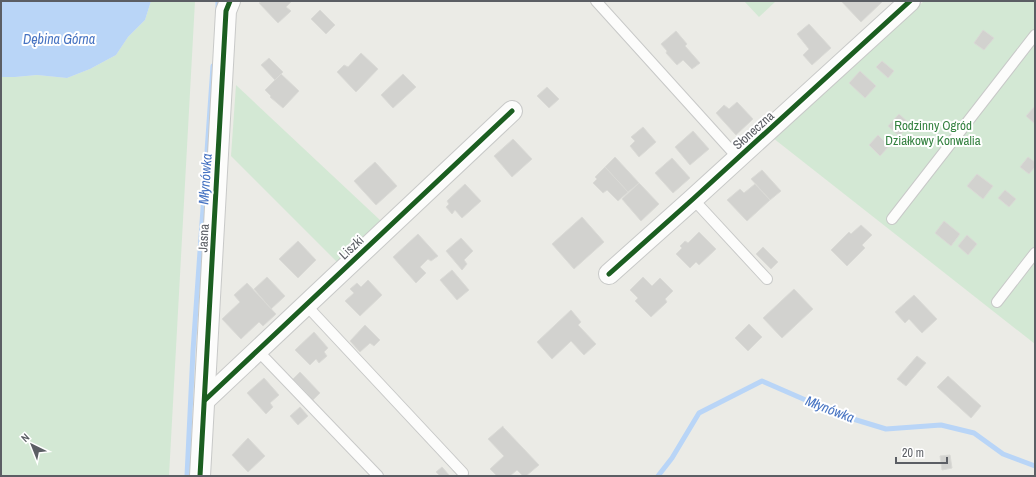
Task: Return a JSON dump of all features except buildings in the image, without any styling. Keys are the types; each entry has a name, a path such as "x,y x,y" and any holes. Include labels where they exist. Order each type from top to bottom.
{"street":[{"name":"Jasna","path":"200,476 226,11 230,1"},
{"name":"Słoneczna","path":"609,274 910,1"},
{"name":"Liszki","path":"205,400 512,111"}],"lane":[{"path":"596,1 738,158"},
{"path":"892,220 1035,35"},
{"path":"693,199 767,279"},
{"path":"997,302 1035,253"},
{"path":"306,305 463,473"},
{"path":"257,350 378,476"}],"green space":[{"path":"151,1 195,1 169,476 1,476 1,77 37,75 67,78 90,69 116,55 128,37 145,20"},
{"path":"744,1 776,1 759,17"},
{"name":"Rodzinny Ogród Działkowy Konwalia","path":"924,1 1035,1 1035,344 773,138"},
{"path":"236,85 381,221 338,263 231,156"}],"water":[{"name":"Dębina Górna","path":"1,1 151,1 145,20 128,37 116,55 90,69 67,78 37,75 1,77"}],"waterway":[{"name":"Młynówka","path":"218,1 218,10"},
{"name":"Młynówka","path":"187,476 193,351 213,66"},
{"name":"Młynówka","path":"658,476 672,458 699,413 762,381 840,415 886,429 941,425 974,433 1003,454 1035,466"}],"cycle path":[{"path":"200,476 226,11 230,1"},
{"path":"609,274 910,1"},
{"path":"205,400 512,111"}]}
